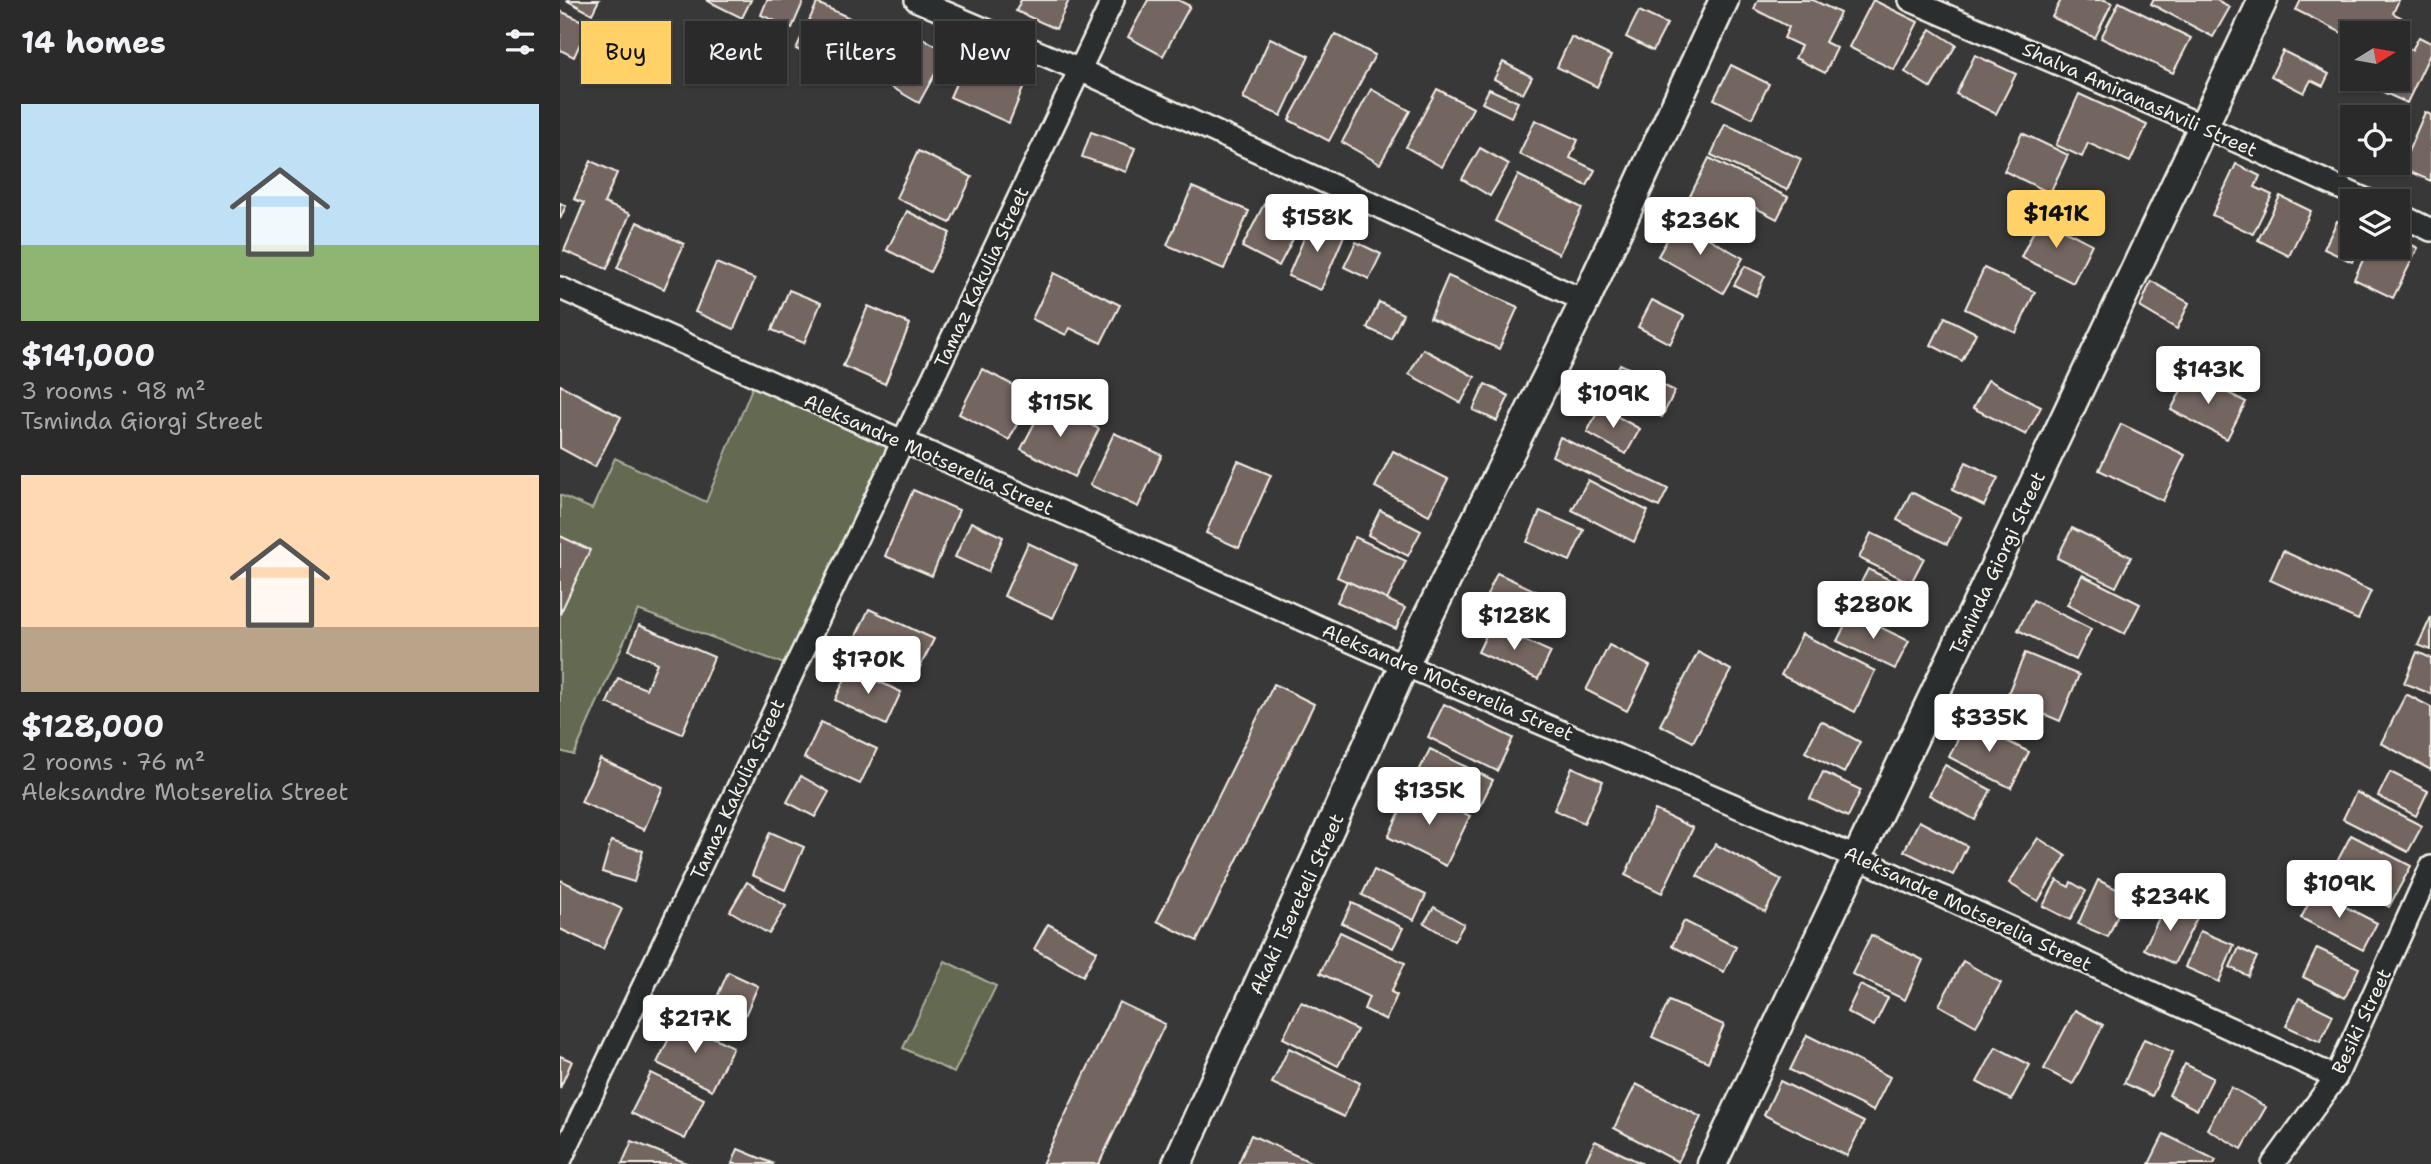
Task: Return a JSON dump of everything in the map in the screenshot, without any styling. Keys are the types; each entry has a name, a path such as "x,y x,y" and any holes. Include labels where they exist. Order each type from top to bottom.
{"main road":[{"name":"Akaki Tsereteli Street","path":"1177,1164 1404,665 1585,301 1724,0"},
{"name":"Tsminda Giorgi Street","path":"1712,1164 2263,0"}],"street":[{"path":"916,0 1080,70 1585,301"},
{"name":"Tamaz Kakulia Street","path":"560,1161 1112,0"},
{"name":"Shalva Amiranashvili Street","path":"1910,0 2342,189"},
{"path":"2410,220 2431,230"},
{"name":"Aleksandre Motserelia Street","path":"560,288 1404,665 1858,858 2336,1077"},
{"name":"Besiki Street","path":"2273,1164 2336,1077 2431,867"}],"green space":[{"path":"756,378 903,443 795,668 638,610 574,755 560,751 560,495 592,509 615,458 706,502"},
{"path":"945,961 996,986 954,1073 903,1048"}],"building":[{"path":"566,0 599,0 592,14"},
{"path":"706,0 751,0 742,18"},
{"path":"767,0 804,0 792,28 787,26 787,21 775,21 761,15"},
{"path":"1021,0 1069,0 1056,29 1016,11"},
{"path":"1148,0 1178,0 1190,6 1163,56 1128,37"},
{"path":"1758,0 1813,0 1840,13 1825,42 1837,48 1825,73 1795,58 1801,46 1784,38 1789,27 1754,9"},
{"path":"1873,0 1918,22 1894,70 1849,47"},
{"path":"2061,0 2105,0 2112,3 2095,38 2052,17"},
{"path":"2153,0 2217,0 2230,7 2213,37 2151,4"},
{"path":"2301,0 2399,0 2393,13 2402,18 2400,21 2340,21 2340,32 2296,10"},
{"path":"2119,2 2191,38 2173,73 2101,38"},
{"path":"817,3 856,21 809,21"},
{"path":"560,11 582,21 581,42 574,57 560,50"},
{"path":"1639,11 1667,24 1653,51 1626,37"},
{"path":"1931,29 1956,45 1931,88 1905,72"},
{"path":"1335,34 1375,55 1329,141 1289,120"},
{"path":"921,37 935,45 935,74 919,103 886,84 921,84"},
{"path":"1571,37 1611,56 1597,87 1557,67"},
{"path":"2419,37 2431,43 2431,52 2407,103 2381,91 2410,91 2410,49 2412,50"},
{"path":"801,38 801,51 796,49"},
{"path":"1270,38 1309,56 1281,116 1243,98"},
{"path":"2283,51 2329,74 2323,86 2311,80 2304,93 2271,76"},
{"path":"1975,55 2016,74 1996,114 1956,94"},
{"path":"1503,62 1532,77 1523,94 1494,79"},
{"path":"1731,65 1769,84 1752,118 1714,99"},
{"path":"956,84 1025,84 1009,123 950,97"},
{"path":"1371,89 1410,111 1380,164 1342,142"},
{"path":"1437,89 1473,108 1442,167 1406,147"},
{"path":"1489,89 1518,102 1511,117 1482,103"},
{"path":"2079,94 2147,125 2130,162 2088,143 2082,157 2056,145"},
{"path":"2425,112 2431,115 2431,181 2410,172 2410,147"},
{"path":"1535,120 1578,140 1570,158 1595,170 1587,186 1519,154"},
{"path":"1725,124 1801,159 1787,190 1711,155"},
{"path":"1091,132 1135,148 1126,172 1082,157"},
{"path":"2022,133 2068,155 2050,193 2004,171"},
{"path":"1480,148 1509,164 1490,196 1462,179"},
{"path":"918,151 972,177 950,223 896,198"},
{"path":"1709,158 1788,197 1777,219 1754,207 1745,226 1689,198"},
{"path":"591,161 617,173 604,203 630,214 607,269 564,251 584,203 574,199"},
{"path":"2236,164 2260,176 2255,187 2272,195 2253,234 2212,215"},
{"path":"1518,175 1582,208 1559,254 1495,221"},
{"path":"1192,187 1249,211 1224,269 1167,245"},
{"path":"2280,196 2311,211 2289,256 2258,240"},
{"path":"560,203 566,206 560,219"},
{"path":"1264,204 1301,224 1279,266 1242,247"},
{"path":"907,211 950,233 930,272 887,250"},
{"path":"1313,217 1346,231 1321,290 1288,276"},
{"path":"2040,218 2092,244 2073,283 2021,257"},
{"path":"1678,221 1743,258 1723,293 1658,256"},
{"path":"2337,221 2340,223 2340,256 2324,249"},
{"path":"637,222 684,244 664,289 617,268"},
{"path":"1356,242 1381,254 1369,279 1344,267"},
{"path":"2410,244 2418,248 2393,298 2354,279 2363,259 2410,259"},
{"path":"716,263 755,279 734,329 695,312"},
{"path":"1745,266 1765,276 1756,296 1734,285"},
{"path":"1984,268 2035,292 2016,333 1965,309"},
{"path":"1054,273 1120,305 1101,343 1070,328 1066,335 1032,319"},
{"path":"1448,276 1518,307 1499,349 1430,318"},
{"path":"2151,281 2189,303 2177,329 2140,307"},
{"path":"789,290 821,303 804,343 772,330"},
{"path":"1652,300 1684,316 1670,344 1638,327"},
{"path":"1379,302 1403,314 1391,339 1367,328"},
{"path":"868,306 910,324 885,384 843,366"},
{"path":"1945,317 1976,333 1962,361 1931,345"},
{"path":"1423,349 1475,377 1461,403 1409,374"},
{"path":"1620,364 1675,391 1662,417 1607,391"},
{"path":"982,369 1032,395 1009,440 959,414"},
{"path":"2190,373 2246,402 2227,439 2171,410"},
{"path":"1988,380 2041,407 2026,435 1973,408"},
{"path":"1485,384 1509,396 1497,421 1473,410"},
{"path":"560,385 621,417 595,467 560,448"},
{"path":"1046,401 1099,429 1074,477 1021,449"},
{"path":"1600,407 1640,429 1626,454 1587,432"},
{"path":"2121,424 2185,455 2163,501 2099,470"},
{"path":"1114,433 1162,455 1138,507 1090,485"},
{"path":"1560,437 1668,489 1659,507 1552,456"},
{"path":"1393,451 1448,479 1429,515 1375,487"},
{"path":"1238,461 1271,475 1239,548 1206,533"},
{"path":"1966,462 1998,478 1984,506 1952,490"},
{"path":"1588,480 1648,511 1634,542 1572,510"},
{"path":"913,490 959,510 932,576 885,556"},
{"path":"1911,492 1961,517 1947,544 1897,520"},
{"path":"1380,510 1421,531 1408,556 1368,535"},
{"path":"1540,511 1584,530 1570,561 1527,542"},
{"path":"971,522 1003,537 988,572 955,557"},
{"path":"2072,528 2131,557 2116,587 2057,558"},
{"path":"1871,533 1924,558 1911,583 1859,558"},
{"path":"560,536 590,550 560,614"},
{"path":"1355,537 1406,561 1387,600 1337,577"},
{"path":"1028,543 1077,566 1053,618 1004,596"},
{"path":"2283,551 2371,591 2358,620 2270,580"},
{"path":"1868,569 1920,595 1908,620 1855,594"},
{"path":"1497,573 1547,596 1532,629 1482,606"},
{"path":"2082,575 2140,604 2125,634 2067,605"},
{"path":"1347,581 1405,608 1396,629 1337,602"},
{"path":"2033,600 2091,629 2076,660 2018,630"},
{"path":"869,609 934,639 918,671 854,640"},
{"path":"1851,613 1909,641 1895,669 1837,641"},
{"path":"2431,617 2431,650 2418,645"},
{"path":"639,625 714,657 682,734 607,703 618,678 646,689 657,663 629,650"},
{"path":"1491,625 1551,652 1538,679 1478,652"},
{"path":"1802,634 1875,671 1855,712 1781,675"},
{"path":"1609,645 1650,666 1627,711 1586,690"},
{"path":"1698,652 1731,670 1693,742 1660,725"},
{"path":"2417,652 2431,658 2431,694 2404,683"},
{"path":"2025,653 2079,675 2060,721 2006,698"},
{"path":"850,668 901,692 886,725 835,700"},
{"path":"1274,684 1314,704 1197,941 1157,921"},
{"path":"2406,694 2431,707 2431,770 2381,743"},
{"path":"1444,704 1513,738 1497,771 1428,737"},
{"path":"1821,721 1860,742 1844,773 1805,752"},
{"path":"1967,721 2029,752 2011,788 1949,757"},
{"path":"821,722 877,749 860,784 804,758"},
{"path":"1430,749 1493,780 1478,810 1415,779"},
{"path":"600,759 663,787 644,830 581,802"},
{"path":"1945,765 1991,790 1975,820 1929,795"},
{"path":"1572,767 1603,781 1584,823 1554,810"},
{"path":"1823,772 1861,790 1848,817 1810,799"},
{"path":"2390,772 2428,791 2416,816 2378,796"},
{"path":"801,776 829,792 815,817 787,802"},
{"path":"1411,788 1470,816 1446,866 1388,837"},
{"path":"2356,792 2422,826 2408,852 2343,819"},
{"path":"1655,810 1693,828 1662,893 1625,875"},
{"path":"1919,821 1967,846 1953,875 1904,851"},
{"path":"770,832 804,847 785,890 752,875"},
{"path":"2351,835 2411,866 2389,907 2330,875"},
{"path":"2038,838 2066,856 2038,901 2009,883"},
{"path":"611,841 643,851 634,882 602,872"},
{"path":"1715,844 1782,880 1765,912 1697,876"},
{"path":"1374,870 1426,895 1414,920 1362,895"},
{"path":"560,880 622,909 603,949 560,929"},
{"path":"2057,880 2069,887 2071,882 2086,891 2070,920 2043,906"},
{"path":"2098,880 2127,894 2108,937 2078,924"},
{"path":"747,882 786,906 769,934 730,911"},
{"path":"2315,891 2377,923 2363,950 2301,918"},
{"path":"1352,903 1403,928 1393,948 1342,923"},
{"path":"2166,903 2197,918 2174,964 2144,949"},
{"path":"1434,907 1464,924 1454,941 1424,923"},
{"path":"1684,921 1736,947 1724,972 1672,946"},
{"path":"1048,924 1097,951 1083,976 1034,949"},
{"path":"2200,931 2234,945 2219,982 2185,967"},
{"path":"1340,932 1405,963 1391,992 1397,995 1386,1020 1364,1009 1369,997 1320,973"},
{"path":"1871,935 1923,960 1905,1000 1852,974"},
{"path":"2239,948 2257,957 2248,976 2230,967"},
{"path":"2317,948 2359,968 2345,998 2303,977"},
{"path":"1963,961 2001,983 1976,1026 1939,1005"},
{"path":"728,972 758,986 744,1018 714,1004"},
{"path":"1860,985 1888,998 1874,1026 1847,1012"},
{"path":"2299,998 2333,1015 2320,1042 2286,1026"},
{"path":"1669,1001 1724,1025 1708,1062 1652,1037"},
{"path":"1119,1002 1165,1024 1099,1164 1042,1164"},
{"path":"1301,1002 1357,1030 1338,1066 1283,1038"},
{"path":"2075,1010 2103,1025 2073,1084 2044,1069"},
{"path":"678,1020 733,1047 712,1090 657,1063"},
{"path":"1807,1035 1890,1077 1873,1111 1790,1070"},
{"path":"2144,1039 2173,1052 2152,1096 2124,1083"},
{"path":"1996,1047 2030,1065 2011,1100 1977,1082"},
{"path":"1289,1048 1360,1083 1344,1117 1272,1083"},
{"path":"560,1056 572,1061 560,1088"},
{"path":"2185,1064 2213,1078 2197,1110 2169,1095"},
{"path":"651,1073 704,1099 685,1139 631,1113"},
{"path":"1780,1081 1864,1122 1847,1156 1764,1115"},
{"path":"1636,1084 1701,1117 1678,1162 1614,1128"},
{"path":"2231,1087 2266,1107 2242,1149 2207,1129"},
{"path":"2164,1134 2216,1160 2214,1164 2149,1164"},
{"path":"1251,1135 1315,1164 1238,1164"},
{"path":"632,1141 689,1164 622,1164"},
{"path":"1595,1141 1643,1164 1584,1164"},
{"path":"738,1149 774,1164 732,1164"}]}
